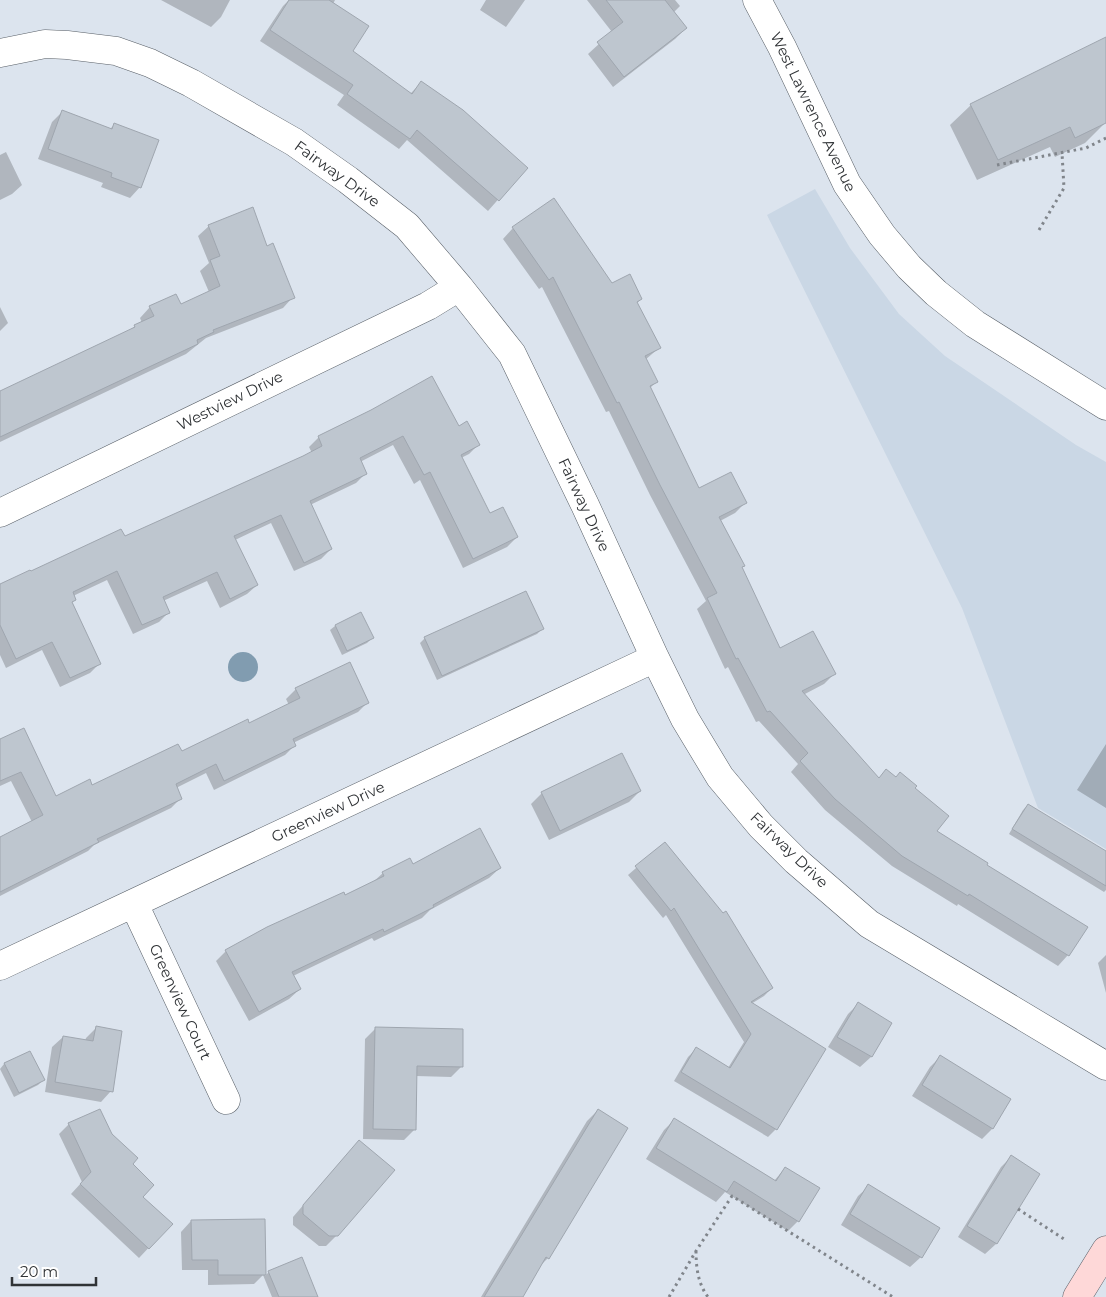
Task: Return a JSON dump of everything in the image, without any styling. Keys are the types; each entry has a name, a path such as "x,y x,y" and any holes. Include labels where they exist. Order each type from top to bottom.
{"main road":[{"path":"1078,1297 1106,1250"}],"street":[{"name":"West Lawrence Avenue","path":"757,0 782,47 847,184 882,235 909,267 936,293 975,324 1106,406"},
{"name":"Fairway Drive","path":"0,53 45,44 67,45 116,51 150,63 191,83 294,142 348,180 406,226 459,287 512,354 585,504 655,658 685,719 720,777 761,826 796,861 870,924 1106,1066"},
{"name":"Westview Drive","path":"0,513 428,306 459,287"},
{"name":"Greenview Drive","path":"0,966 655,658"},
{"name":"Greenview Court","path":"134,904 226,1100"}],"path":[{"path":"997,165 1086,148 1106,138"},
{"path":"1039,230 1064,188 1062,152"},
{"path":"669,1297 732,1196 893,1297"},
{"path":"1018,1209 1067,1240"},
{"path":"696,1251 696,1266 700,1282 708,1297"}],"shaded area":[{"path":"815,189 850,248 899,314 945,356 1076,445 1106,462 1106,849 1038,808 962,608 767,215"}],"water":[{"path":"243,652 254,656 258,667 254,678 243,682 232,678 228,667 232,656"}],"building":[{"path":"289,0 329,0 369,26 353,51 412,94 421,81 463,110 528,168 499,201 417,130 410,139 347,94 353,85 270,30"},
{"path":"606,0 665,0 687,28 624,77 597,42 623,22"},
{"path":"1106,37 1106,123 1075,138 1070,127 998,160 970,104"},
{"path":"62,110 112,129 114,123 159,140 141,188 111,177 112,173 48,149"},
{"path":"554,198 612,283 630,274 642,299 637,302 661,348 645,356 658,382 650,386 699,488 731,472 747,503 719,517 745,566 742,567 780,648 813,631 836,674 802,691 879,778 886,769 896,777 900,772 917,786 915,788 949,816 937,831 988,863 987,865 1088,927 1069,956 969,894 968,896 902,856 835,799 800,761 808,753 770,711 767,712 738,658 736,659 707,598 717,593 553,277 549,280 512,227"},
{"path":"253,207 267,246 273,243 295,298 213,330 214,332 197,340 198,344 0,437 0,391 135,327 134,325 154,316 149,306 176,294 181,304 220,286 210,260 220,256 208,225"},
{"path":"432,376 459,426 467,421 480,445 461,455 490,513 503,507 518,537 473,559 430,472 424,475 403,436 360,458 367,474 310,501 332,549 304,563 281,515 234,536 258,585 230,599 217,572 163,597 170,613 142,625 117,571 73,592 76,600 72,602 101,664 70,678 52,642 16,659 0,625 0,584 121,529 125,536 303,456 322,446 318,436 371,410"},
{"path":"526,591 544,629 442,676 424,637"},
{"path":"361,612 374,638 347,651 335,625"},
{"path":"350,662 369,703 293,739 296,746 224,781 216,764 176,784 182,799 97,839 99,842 0,892 0,837 43,815 21,772 0,781 0,739 24,728 56,796 90,779 92,785 178,744 182,751 248,719 249,723 300,698 295,688"},
{"path":"622,753 641,791 560,831 541,792"},
{"path":"1028,804 1106,851 1106,886 1012,829"},
{"path":"480,828 501,868 433,905 434,907 384,932 383,929 292,972 301,989 259,1012 225,950 267,927 344,892 345,895 384,876 382,872 410,858 413,864"},
{"path":"665,842 723,913 726,911 773,988 751,1002 826,1049 777,1130 681,1072 696,1047 730,1068 751,1034 674,908 671,911 635,866"},
{"path":"858,1002 892,1023 872,1057 837,1037"},
{"path":"96,1026 122,1031 113,1092 55,1082 63,1036 93,1041"},
{"path":"375,1027 463,1029 463,1067 417,1066 416,1130 373,1129"},
{"path":"30,1051 45,1080 19,1093 4,1063"},
{"path":"940,1055 1011,1099 993,1129 922,1085"},
{"path":"100,1109 112,1134 138,1158 133,1164 154,1185 143,1197 173,1224 149,1249 80,1184 91,1172 68,1123"},
{"path":"598,1109 628,1128 549,1259 546,1257 523,1297 484,1297"},
{"path":"674,1118 776,1181 785,1167 820,1188 799,1222 734,1181 727,1192 656,1148"},
{"path":"359,1140 395,1170 338,1236 329,1236 303,1214 303,1205"},
{"path":"1011,1155 1040,1174 997,1244 967,1226"},
{"path":"868,1184 940,1228 922,1258 850,1214"},
{"path":"265,1219 266,1275 218,1275 218,1260 192,1260 191,1220"},
{"path":"302,1257 318,1297 279,1297 268,1271"}]}
